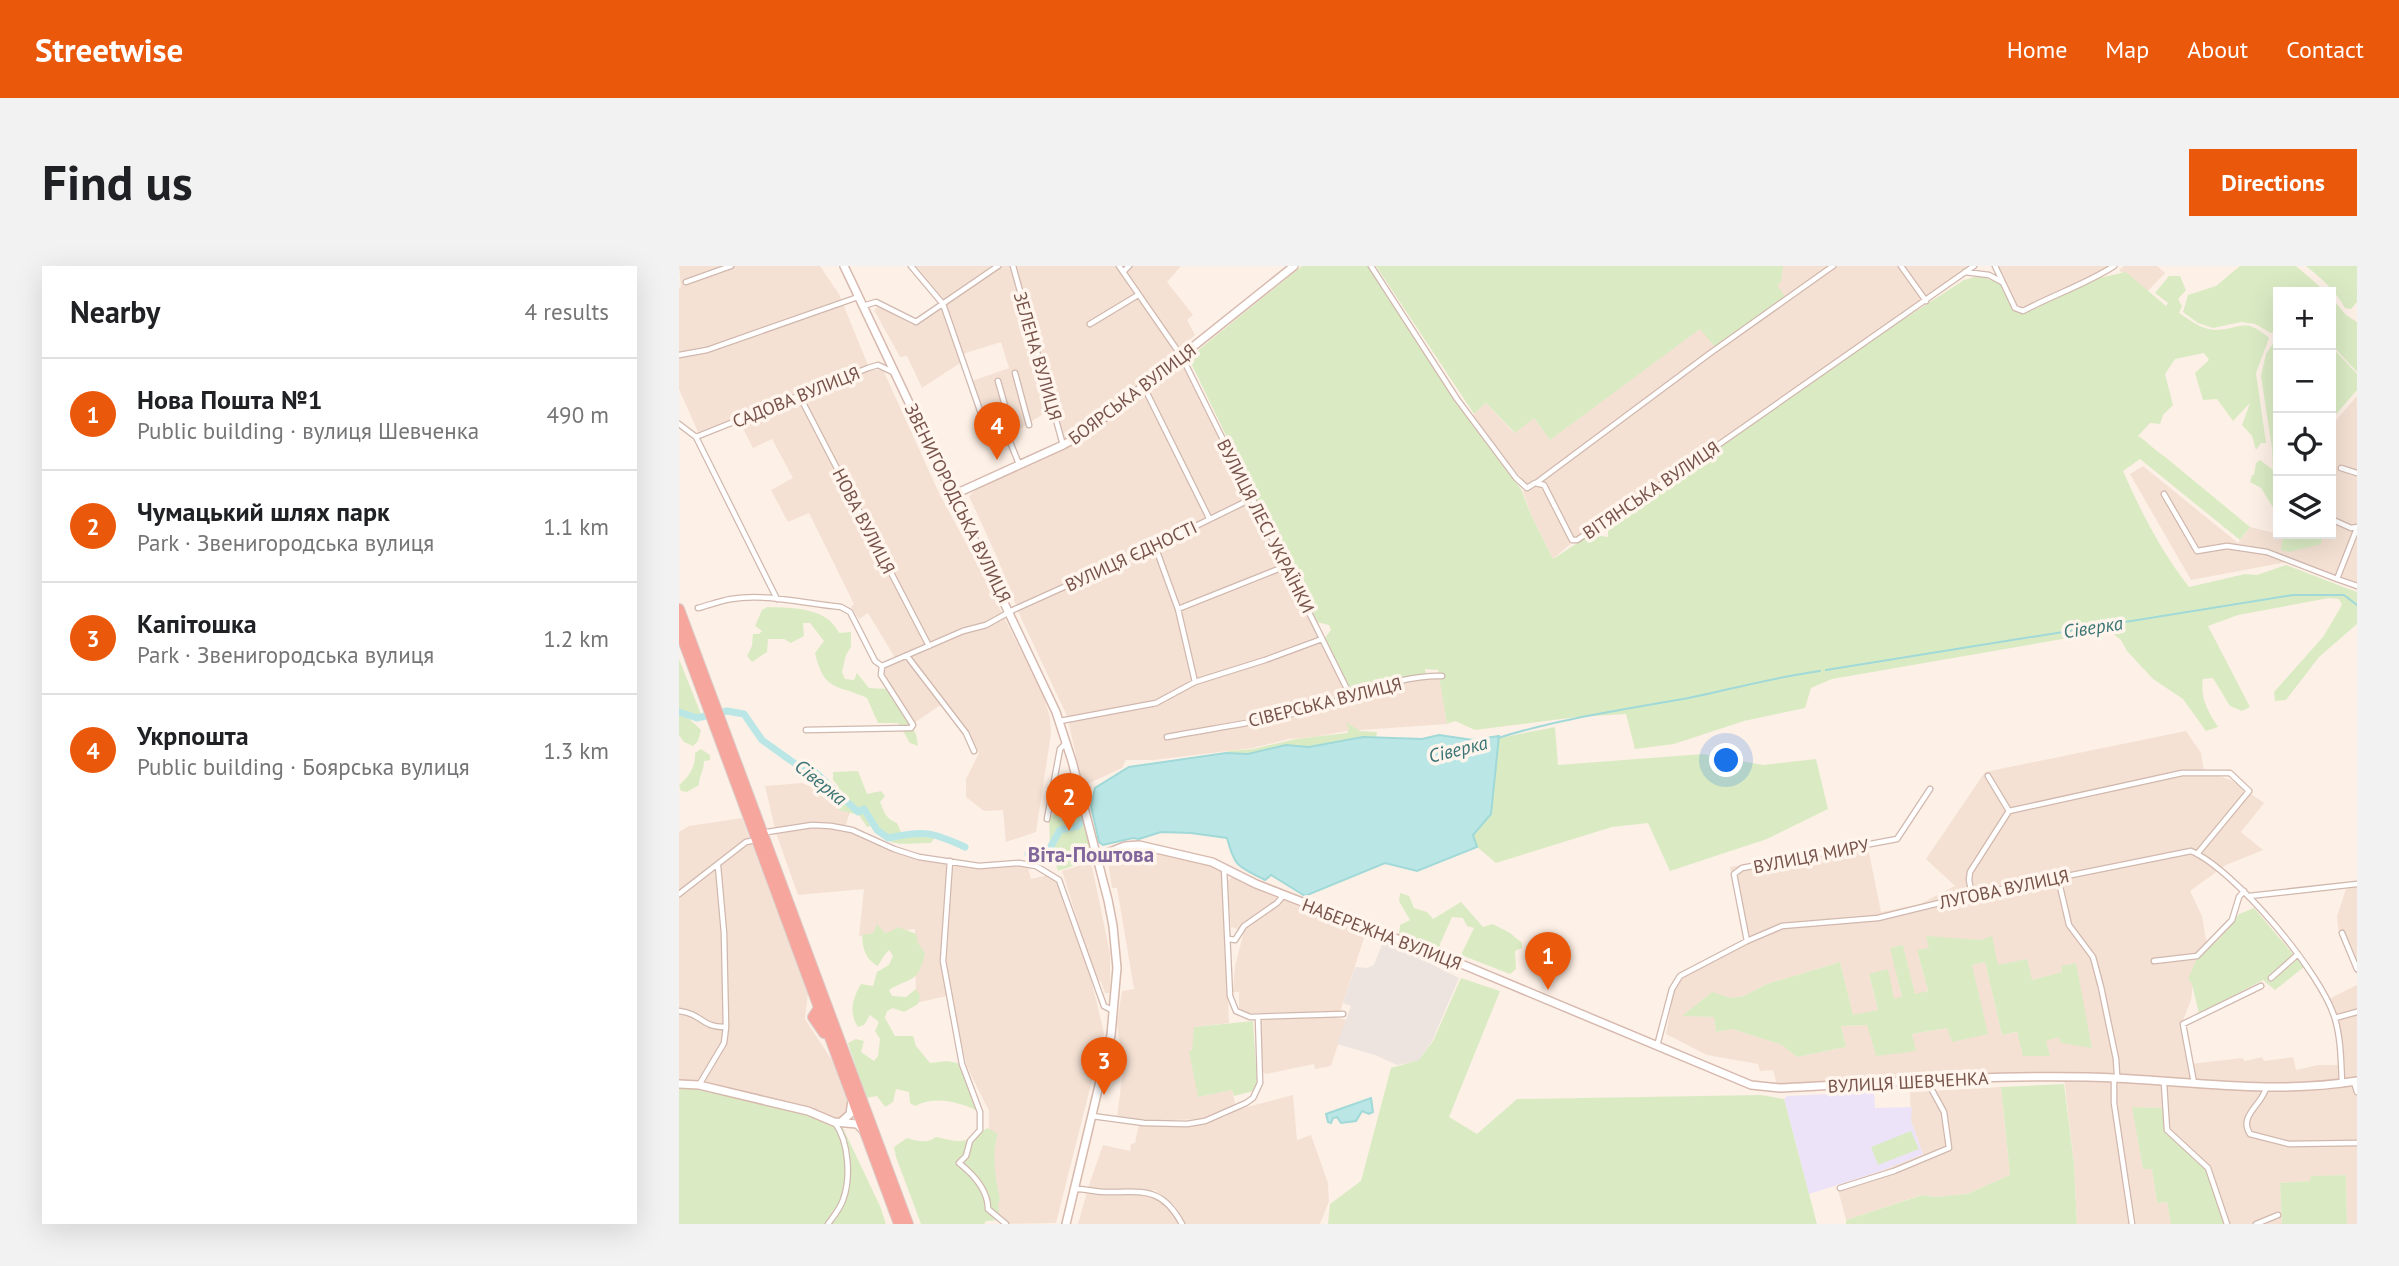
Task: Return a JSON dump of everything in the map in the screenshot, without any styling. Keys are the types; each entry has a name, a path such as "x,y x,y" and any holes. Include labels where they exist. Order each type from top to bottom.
{"highway":[{"path":"679,609 719,729 908,1224"},
{"path":"679,629 708,698"},
{"path":"759,836 818,1008 827,1012 863,1130 899,1224"}],"street":[{"path":"686,282 731,266"},
{"name":"ЗВЕНИГОРОДСЬКА ВУЛИЦЯ","path":"843,266 1060,721 1097,857 1115,939 1115,1012 1066,1224"},
{"path":"911,266 943,304 985,425 992,431 1006,432"},
{"path":"863,306 876,302 916,322 998,266"},
{"name":"ЗЕЛЕНА ВУЛИЦЯ","path":"1013,266 1063,445"},
{"name":"ВУЛИЦЯ ЛЕСІ УКРАЇНКИ","path":"1119,266 1182,357 1350,695"},
{"path":"1123,272 1129,266"},
{"name":"БОЯРСЬКА ВУЛИЦЯ","path":"953,495 1085,433 1294,266"},
{"name":"ВІТЯНСЬКА ВУЛИЦЯ","path":"1371,266 1457,399 1516,478 1527,488 1535,483 1544,485 1569,537 1577,540 1926,301"},
{"path":"1535,483 1833,266"},
{"path":"1901,266 1926,301 1974,266"},
{"path":"1995,266 2015,308 2023,311 2099,276 2114,266"},
{"path":"1965,272 1989,275 2003,282"},
{"path":"1090,324 1138,295"},
{"path":"679,355 707,350 859,297"},
{"name":"САДОВА ВУЛИЦЯ","path":"697,437 878,365 895,373"},
{"path":"1015,373 1029,425"},
{"path":"998,382 1009,420 1006,432 1019,465"},
{"path":"1144,387 1209,519"},
{"name":"НОВА ВУЛИЦЯ","path":"799,395 929,646"},
{"path":"679,424 697,437 777,599"},
{"path":"2341,468 2357,473"},
{"path":"2164,494 2197,551 2227,546 2267,552 2357,586"},
{"name":"ВУЛИЦЯ ЄДНОСТІ","path":"1010,612 1251,499"},
{"path":"2336,521 2357,528 2337,579"},
{"path":"1155,545 1178,609 1195,682"},
{"path":"1178,609 1286,566"},
{"path":"698,608 731,599 777,599 846,609 875,661 882,666"},
{"path":"882,666 963,631 986,625 1010,612"},
{"path":"1060,721 1156,703 1195,682 1322,639"},
{"path":"907,656 966,733 974,751"},
{"path":"806,730 911,728 913,725 881,675 882,666"},
{"name":"СІВЕРСЬКА ВУЛИЦЯ","path":"1167,737 1282,715 1410,680 1442,676"},
{"path":"1047,819 1060,749 1067,742"},
{"path":"1972,895 1969,880 1971,872 2009,811 2182,773 2230,773 2249,791 2197,854 2249,896 2310,969 2335,1018 2342,1083"},
{"path":"1988,776 2009,811"},
{"name":"ВУЛИЦЯ МИРУ","path":"1747,941 1734,874 1742,868 1897,839 1930,789"},
{"path":"679,894 746,842 759,836 812,825 852,830 912,855 983,866 1028,863 1059,880 1104,1006 1115,1012"},
{"name":"НАБЕРЕЖНА ВУЛИЦЯ","path":"1097,857 1125,846 1147,845 1207,860 1283,895 1480,972"},
{"name":"ЛУГОВА ВУЛИЦЯ","path":"1657,1046 1672,989 1680,976 1747,941 1788,924 1878,918 1972,895 2190,851 2197,854"},
{"path":"950,861 943,961 962,1064 980,1112 980,1130 960,1163 977,1180 988,1202 988,1209 1006,1224"},
{"path":"699,1085 724,1043 726,1027 724,933 718,866"},
{"path":"1224,868 1232,1004 1242,1015 1258,1017 1343,1014"},
{"path":"2058,878 2069,925 2093,957 2114,1049 2114,1103 2132,1224"},
{"path":"2249,896 2355,883"},
{"path":"2154,961 2197,956 2232,920 2239,897 2244,891"},
{"name":"НАБЕРЕЖНА ВУЛИЦЯ","path":"1229,939 1235,940 1244,926 1277,903 1283,895"},
{"path":"2342,933 2357,969"},
{"path":"2271,978 2298,954"},
{"name":"ВУЛИЦЯ ШЕВЧЕНКА","path":"1480,972 1751,1085 1780,1088 2008,1077 2116,1079 2266,1088 2312,1087 2355,1081"},
{"path":"2194,1084 2183,1024 2261,986"},
{"path":"679,1011 692,1012 712,1027 726,1027"},
{"path":"2335,1018 2357,1012"},
{"path":"1092,1116 1145,1123 1187,1124 1205,1121 1246,1103 1260,1083 1258,1017"},
{"path":"1840,1188 1893,1171 1949,1148 1944,1112 1927,1080"},
{"path":"2355,1081 2357,1092"},
{"path":"2164,1083 2167,1130 2209,1168 2227,1224"},
{"path":"679,1084 699,1085 808,1111 837,1122 857,1124 863,1130"},
{"path":"2266,1088 2264,1097 2248,1116 2247,1129 2250,1134 2289,1144 2357,1143"},
{"path":"837,1122 850,1114 852,1095"},
{"path":"828,1224 843,1203 847,1186 846,1156 837,1122"},
{"path":"1074,1189 1093,1192 1150,1192 1160,1197 1182,1224"},
{"path":"2256,1224 2278,1215"}],"shaded area":[{"path":"679,266 820,266 839,294 870,370 883,370 939,493 1044,697 1051,734 1036,832 1006,842 1003,810 984,811 966,797 966,779 979,753 971,737 945,702 914,723 883,675 884,669 897,661 868,613 859,619 851,607 854,604 809,513 788,522 771,490 793,478 772,439 753,448 737,417 698,432 679,389"},
{"path":"916,266 1181,266 1167,282 1193,315 1187,320 1195,335 1082,433 1065,442 1054,407 1010,435 1009,432 992,430 986,424 972,381 1009,368 1001,342 959,355 960,363 922,388 907,356 900,357 874,310 879,306 912,325 947,303"},
{"path":"1782,266 1970,266 1697,458 1576,539 1553,559 1532,517 1523,492 1525,483 1472,416 1486,403 1514,433 1534,418 1550,440"},
{"path":"1997,266 2108,266 2085,281 2022,309 2015,307"},
{"path":"2124,266 2157,266 2165,273 2146,293 2119,270"},
{"path":"1182,361 1350,697 1405,682 1440,677 1447,724 1347,731 1289,739 1253,748 1153,760 1126,760 1122,768 1083,786 1067,716 1021,618 969,496 977,488 1070,445"},
{"path":"2357,396 2357,590 2287,562 2191,580 2130,474 2143,466 2238,543 2250,527 2273,533 2273,539 2336,539 2336,420"},
{"path":"2186,731 2201,753 2204,771 2231,780 2264,803 2241,832 2263,850 2226,865 2190,891 2202,916 2207,945 2197,953 2191,1000 2182,1023 2190,1064 2242,1058 2245,1061 2262,1057 2264,1061 2293,1057 2296,1070 2318,1065 2338,1065 2335,1018 2327,1000 2357,985 2357,1224 2347,1224 2346,1175 2311,1177 2311,1181 2280,1183 2282,1224 2227,1224 2167,1130 2164,1108 2133,1107 2143,1169 2152,1169 2157,1203 2167,1202 2171,1224 2077,1224 2074,1164 2064,1077 1785,1092 1777,1085 1773,1070 1760,1071 1758,1064 1707,1055 1666,1034 1678,982 1684,976 1746,945 1730,867 1867,843 1881,912 1920,904 1955,886 1926,859 1985,772","holes":["1926,937 1981,940 1998,965 2032,980 2062,972 2061,966 2092,1048 2059,1037 2045,1041 2049,1055 2017,1032 2002,1035 1985,962 1972,965 1952,1042 1948,1028 1912,1034 1915,1050 1876,1056 1868,1025 1841,1026 1846,1047 1797,1057 1783,1045 1732,1029 1716,1032 1714,1017 1684,1016 1731,998 1744,996 1767,984 1840,962 1853,1016 1878,1010 1869,975 1894,1000 1902,998 1891,948 1903,946 1915,995 1928,991 1917,950 1930,949"]},
{"path":"802,783 832,796 851,809 844,830 903,855 978,869 1027,864 1031,879 1049,875 1058,880 1092,983 1104,1033 1056,1223 1002,1224 1004,1220 988,1196 989,1111 967,1067 951,995 916,1003 915,929 859,936 864,889 798,895 776,833 765,786"},
{"path":"742,818 808,993 805,1019 833,1062 849,1107 846,1115 835,1120 804,1105 679,1081 679,832 689,826"},
{"path":"1134,847 1208,862 1223,869 1229,1023 1194,1027 1198,1097 1232,1090 1235,1103 1234,1108 1204,1119 1134,1121 1117,1117 1123,1070 1117,1023 1122,991 1134,989 1117,888 1112,888 1107,856"},
{"path":"1091,862 1110,953 1110,993 1105,993 1101,981 1097,982 1062,871"},
{"path":"1232,877 1257,890 1366,932 1340,1012 1243,1013 1239,1008 1239,992 1233,992 1235,966 1244,931 1231,927 1227,881"},
{"path":"2357,887 2357,975 2338,928 2337,916 2346,889"},
{"path":"1384,939 1423,954 1423,960 1459,978 1432,1041 1419,1061 1397,1065 1375,1055 1337,1044 1351,1006 1343,1003 1355,967 1367,968 1374,965"},
{"path":"1333,1016 1346,1020 1331,1066 1315,1069 1314,1064 1266,1074 1263,1072 1260,1022 1264,1018"},
{"path":"2001,1087 2010,1175 1967,1194 1935,1197 1921,1195 1846,1220 1837,1186 1923,1154 1911,1121 1910,1092"},
{"path":"1874,1092 1875,1108 1912,1107 1911,1121 1923,1154 1881,1171 1809,1194 1784,1099 1787,1096"},
{"path":"1293,1095 1297,1140 1311,1135 1328,1183 1329,1201 1320,1224 1184,1224 1175,1206 1155,1190 1104,1191 1088,1188 1103,1145 1130,1151 1131,1144 1135,1143 1139,1124 1200,1124 1227,1116 1236,1110"},
{"path":"1087,1192 1148,1193 1172,1210 1180,1224 1078,1224"}],"green space":[{"path":"1302,266 1372,266 1474,427 1521,489 1553,559 1591,534 1608,537 1608,522 1964,280 1978,276 1999,282 2018,311 2099,278 2126,272 2166,306 2168,303 2155,293 2169,276 2180,276 2186,290 2178,299 2182,306 2179,313 2206,328 2216,330 2243,325 2254,327 2269,338 2256,373 2266,443 2261,443 2256,450 2252,436 2242,425 2250,403 2233,421 2217,399 2203,400 2195,373 2209,360 2204,353 2175,359 2165,374 2173,405 2163,415 2160,424 2150,423 2138,436 2250,527 2240,540 2140,459 2123,471 2144,516 2189,587 2245,574 2257,575 2286,565 2357,592 2357,624 2319,657 2286,700 2275,701 2274,692 2323,637 2342,605 2339,599 2329,598 2238,615 2208,626 2250,707 2242,711 2230,706 2213,678 2203,679 2204,698 2218,727 2206,731 2183,699 2153,679 2112,633 2068,638 1832,679 1811,688 1805,708 1744,721 1674,744 1635,749 1626,714 1577,717 1475,730 1455,721 1447,724 1438,670 1425,669 1426,674 1357,693 1347,690 1324,639 1331,630 1329,625 1316,622 1191,363 1191,356"},
{"path":"1376,266 1783,266 1781,282 1777,285 1785,297 1715,347 1700,329 1550,440 1534,418 1515,433 1486,403 1474,414"},
{"path":"2240,266 2296,266 2320,287 2273,287 2271,333 2255,324 2241,322 2213,328 2198,323 2183,312 2188,295 2216,286"},
{"path":"2306,266 2357,266 2357,302 2351,309 2345,308 2336,294 2336,287 2330,287"},
{"path":"2336,303 2346,315 2357,322 2357,372 2336,349"},
{"path":"2273,344 2273,470 2261,376 2266,354"},
{"path":"2336,351 2357,374 2357,390 2336,414"},
{"path":"2260,460 2273,470 2273,507 2261,488 2250,482 2256,463"},
{"path":"2322,539 2321,544 2289,552 2281,550 2282,541"},
{"path":"767,607 808,611 826,618 834,624 839,633 851,632 851,647 842,672 845,679 854,680 857,673 869,688 888,689 916,734 918,746 910,743 898,723 878,723 867,698 827,681 815,653 824,641 810,623 803,623 804,636 791,643 784,639 768,639 767,652 752,662 747,656 752,646 753,634 762,631 755,626 762,610"},
{"path":"679,659 701,714 697,718 685,715 701,730 698,741 693,746 684,742 679,735"},
{"path":"1346,722 1360,731 1377,732 1376,738 1363,737 1309,747 1286,745 1248,754 1226,753 1296,739 1347,733 1349,729"},
{"path":"1555,727 1558,765 1703,754 1763,765 1816,759 1828,809 1767,839 1670,871 1648,823 1612,827 1496,863 1477,847 1473,835 1491,814 1499,738"},
{"path":"701,749 710,755 710,760 704,761 699,785 687,792 681,791 679,785 691,771 695,753"},
{"path":"858,771 867,794 881,791 885,796 880,802 883,809 888,817 897,823 901,832 908,837 935,837 931,843 892,842 871,826 867,827 859,815 839,810 835,805 839,787 833,780 833,772"},
{"path":"1080,793 1093,859 1058,871 1050,844 1049,818"},
{"path":"1400,893 1409,896 1414,908 1427,912 1433,919 1461,902 1483,927 1493,924 1510,933 1522,943 1522,948 1515,951 1516,969 1510,974 1461,955 1474,928 1467,926 1463,918 1452,917 1440,944 1441,948 1437,951 1399,934 1400,925 1410,920 1399,901"},
{"path":"2254,908 2304,967 2275,990 2263,980 2199,1014 2192,984 2188,979 2197,958 2219,939 2239,914"},
{"path":"877,924 885,933 898,927 916,934 925,953 917,975 889,990 892,996 906,997 916,989 920,996 918,1004 904,1012 893,1008 887,1011 885,1018 895,1036 913,1036 916,1046 930,1063 947,1061 962,1064 980,1112 964,1105 940,1100 915,1106 910,1103 909,1092 896,1089 893,1102 885,1107 877,1096 866,1098 848,1043 856,1039 864,1041 861,1052 874,1061 878,1056 880,1039 875,1031 879,1022 870,1015 864,1025 858,1027 852,1010 861,984 873,986 877,972 889,965 893,956 889,950 878,966 865,953 862,935 873,933"},
{"path":"1926,936 1981,940 1992,936 1998,965 2027,959 2032,980 2062,972 2061,966 2076,963 2092,1048 2061,1043 2059,1037 2046,1041 2050,1056 2023,1056 2017,1032 2002,1035 1985,962 1972,965 1988,1034 1952,1042 1947,1028 1912,1034 1916,1051 1876,1056 1867,1025 1841,1026 1846,1047 1797,1057 1782,1045 1732,1029 1716,1032 1714,1017 1682,1016 1712,992 1731,998 1744,996 1767,984 1840,962 1853,1015 1878,1010 1869,974 1888,969 1894,999 1902,997 1890,948 1903,945 1915,994 1928,991 1917,950 1929,948"},
{"path":"1461,978 1500,991 1449,1117 1477,1134 1517,1099 1761,1095 1784,1099 1817,1224 1328,1224 1330,1204 1361,1181 1391,1068 1419,1060 1433,1041"},
{"path":"1253,1021 1257,1082 1253,1091 1234,1096 1232,1090 1198,1097 1189,1051 1192,1050 1194,1027"},
{"path":"679,1082 807,1113 842,1126 886,1224 679,1224"},
{"path":"2064,1084 2074,1164 2077,1224 1846,1224 1846,1220 1922,1195 1935,1197 1967,1194 2010,1175 2001,1087"},
{"path":"2132,1107 2164,1108 2167,1130 2204,1162 2227,1224 2171,1224 2167,1202 2157,1203 2152,1169 2143,1169"},
{"path":"987,1128 998,1134 995,1158 1000,1220 986,1221 984,1224 921,1224 894,1147 907,1138 929,1141 936,1137 964,1141"},
{"path":"1911,1131 1919,1149 1878,1165 1871,1147"},
{"path":"2346,1175 2347,1224 2282,1224 2280,1183 2310,1181 2311,1176"}],"water":[{"path":"1439,735 1473,740 1499,736 1491,814 1473,835 1477,847 1417,871 1385,863 1305,896 1271,875 1265,880 1243,868 1235,861 1227,838 1161,832 1103,845 1099,842 1091,806 1095,788 1129,767 1226,753 1248,754 1286,745 1309,747 1363,737 1422,739"},
{"path":"1371,1098 1373,1112 1369,1114 1362,1111 1356,1121 1341,1123 1337,1117 1333,1118 1331,1123 1328,1122 1326,1114"}],"waterway":[{"name":"Сіверка","path":"1826,670 2293,595 2344,595 2357,605"},
{"name":"Сіверка","path":"1498,738 1567,720 1820,671"},
{"name":"Сіверка","path":"679,712 697,718 727,711 744,714 762,740 797,765 815,772 858,812 864,809 877,830 888,838 928,834 965,847"},
{"name":"Сіверка","path":"1028,854 1043,854 1050,848 1060,830 1078,826 1081,822"}],"place":[{"name":"Укрпошта","path":"997,460"},
{"name":"Чумацький шлях парк","path":"1069,831"},
{"name":"Нова Пошта №1","path":"1548,990"},
{"name":"Капітошка","path":"1104,1095"}],"district":[{"name":"Віта-Поштова","path":"1091,854"}]}
